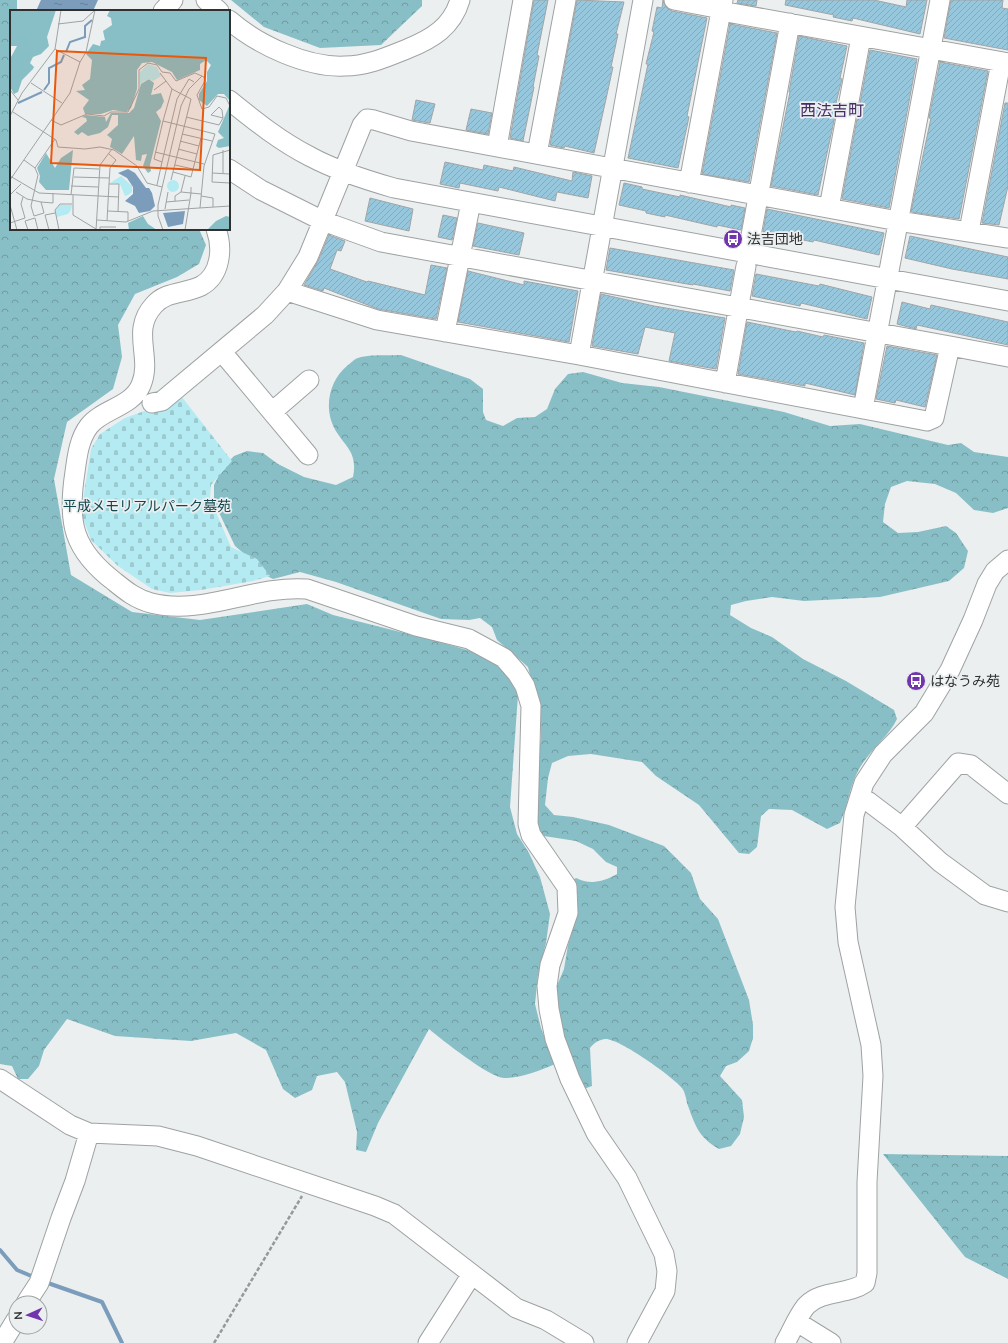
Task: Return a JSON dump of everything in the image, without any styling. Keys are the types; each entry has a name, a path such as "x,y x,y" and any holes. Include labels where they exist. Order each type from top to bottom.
{"street":[{"path":"164,10 173,0"},
{"path":"206,0 218,10"},
{"path":"230,21 253,37 290,55 331,66 347,66 380,59 423,43 439,33 450,23 457,10 460,0"},
{"path":"497,147 523,0"},
{"path":"538,154 566,0"},
{"path":"578,355 603,226 643,0"},
{"path":"674,0 722,7 790,24 1004,62 969,231"},
{"path":"863,409 889,280 898,221 940,0"},
{"path":"689,183 722,7"},
{"path":"750,241 790,24"},
{"path":"829,208 861,37"},
{"path":"230,101 282,140 312,158 343,171 394,188 1008,301"},
{"path":"152,403 162,401 222,352 265,315 287,291 308,257 362,125 367,119 411,131 613,169 898,221 1008,238"},
{"path":"230,170 261,190 322,221 381,242 1008,356"},
{"path":"445,332 469,212"},
{"path":"216,230 220,248 220,258 216,269 210,278 202,286 163,297 153,305 146,317 142,327 141,337 145,361 145,375 141,387 132,398 90,425 85,433 76,465 71,497 74,529 80,546 107,576 139,600 166,606 188,605 271,590 292,588 307,590 416,626 469,639 504,658 517,672 525,686 531,706 528,824 531,835 567,887 568,913 550,965 547,986 549,1009 556,1039 570,1079 596,1133 627,1178 664,1254 667,1271 664,1291 637,1343"},
{"path":"725,383 746,266"},
{"path":"287,291 378,320 578,355 927,421 934,418 950,346"},
{"path":"222,352 308,455"},
{"path":"272,412 309,380"},
{"path":"785,1343 806,1305 817,1298 856,1289 865,1284 868,1273 867,1182 872,1076 871,1045 848,942 845,907 854,816 864,783 883,754 924,714 950,670 987,584 995,571 1008,560"},
{"path":"902,827 958,763 971,765 1008,794"},
{"path":"860,797 902,827 940,862 985,895 1008,902"},
{"path":"0,1079 70,1125 89,1133 158,1136 197,1146 376,1206 394,1214 516,1308 546,1320 584,1343"},
{"path":"30,1295 40,1278 76,1181 89,1133"},
{"path":"428,1343 472,1274"},
{"path":"797,1322 831,1343"},
{"path":"2,1343 8,1333"}],"path":[{"path":"214,1343 290,1213 310,1184"}],"green space":[{"path":"0,0 17,0 17,10 10,10 10,230 199,230 206,245 199,264 177,277 135,294 118,325 122,357 113,389 67,422 54,479 71,575 132,612 200,620 307,604 333,615 481,654 507,673 518,695 510,807 517,834 529,853 540,877 550,914 546,943 538,975 535,1004 541,1028 555,1064 536,1072 504,1078 488,1072 477,1065 429,1029 378,1123 366,1152 356,1150 357,1132 345,1082 337,1072 317,1076 312,1090 295,1098 283,1089 266,1050 236,1033 191,1041 115,1036 67,1019 44,1050 39,1066 28,1079 18,1079 12,1066 0,1064"},
{"path":"231,0 422,0 422,6 381,45 320,48 264,27"},
{"path":"401,355 470,379 483,389 483,412 486,420 503,426 517,418 535,417 547,409 555,389 568,374 583,372 622,383 659,387 784,412 830,426 860,424 948,445 961,443 974,452 1008,457 1008,508 993,513 974,510 956,493 935,484 907,481 891,487 885,504 883,522 898,533 918,532 946,526 956,533 968,551 964,568 949,581 880,597 804,601 772,597 731,605 730,615 751,628 772,637 803,659 846,681 894,710 897,719 894,725 858,771 840,823 827,829 792,810 769,809 761,816 757,847 749,854 739,853 699,805 656,776 642,762 591,754 568,756 552,763 548,778 545,805 554,815 573,817 609,825 664,846 691,873 700,899 718,919 749,1000 753,1025 753,1038 749,1051 737,1062 726,1066 720,1076 742,1100 744,1117 740,1134 731,1146 719,1149 706,1140 695,1124 682,1088 645,1059 612,1040 600,1040 590,1048 592,1086 584,1089 560,1033 556,988 564,969 568,945 577,915 578,896 571,881 576,878 591,882 602,881 617,874 617,867 606,862 593,849 576,841 544,836 538,829 535,792 541,738 541,719 528,667 497,640 492,627 480,618 469,620 441,619 336,582 300,572 273,579 263,574 255,563 235,546 214,502 214,485 223,467 234,456 247,451 263,453 278,464 304,477 336,485 353,477 354,467 351,452 334,428 331,420 329,405 331,390 342,370 357,359 373,356"},
{"name":"平成メモリアルパーク墓苑","path":"178,392 232,461 211,485 210,498 231,547 257,559 270,576 253,581 201,590 170,593 152,589 118,566 91,540 81,513 91,449 100,434 125,418 147,410"},
{"path":"883,1154 1008,1156 1008,1279 965,1257"}],"water":[{"path":"41,0 98,0 93,10 36,10"}],"building":[{"path":"534,0 548,0 537,55 539,56 534,87 523,141 510,138"},
{"path":"577,0 624,2 616,34 618,34 611,67 613,67 594,153 565,146 564,148 550,145"},
{"path":"663,0 667,8 672,11 707,18 678,168 628,158 648,64 646,64 654,32 652,31 657,7 662,8"},
{"path":"738,0 757,0 756,6 737,3"},
{"path":"786,0 874,0 906,7 907,0 927,0 920,34 853,18 852,21 833,17 834,15 785,5"},
{"path":"951,0 1003,0 1002,8 1008,9 1008,50 944,38"},
{"path":"730,24 777,33 749,182 702,174"},
{"path":"799,36 847,46 840,78 842,79 834,111 836,111 818,195 771,186 790,92"},
{"path":"870,50 917,59 889,208 842,199"},
{"path":"940,62 988,71 959,219 911,212 931,118 929,118"},
{"path":"416,100 435,104 430,123 412,120"},
{"path":"1005,103 1008,103 1008,186 999,225 982,223"},
{"path":"471,109 492,113 488,134 466,130"},
{"path":"445,162 483,170 484,165 513,171 514,167 572,181 573,172 592,176 588,198 557,192 555,201 499,187 498,191 460,183 459,188 440,184"},
{"path":"624,183 642,187 642,189 680,197 680,195 731,207 731,205 745,208 741,230 717,225 717,227 665,215 665,217 619,205"},
{"path":"370,198 413,209 409,231 365,221"},
{"path":"767,209 884,233 879,255 814,240 813,242 763,232"},
{"path":"443,215 457,218 452,240 438,237"},
{"path":"478,223 524,233 519,255 473,246"},
{"path":"329,235 345,241 341,251 337,250 330,269 367,282 425,295 431,265 447,268 436,319 378,309 324,288 323,291 304,285 318,261"},
{"path":"910,236 1008,257 1008,279 952,269 905,258"},
{"path":"610,248 734,270 730,291 606,270"},
{"path":"468,271 524,285 524,281 578,291 569,342 458,322"},
{"path":"756,274 819,286 820,284 872,297 867,319 801,303 800,306 752,296"},
{"path":"601,294 654,306 725,318 716,369 669,361 675,333 645,327 638,354 592,346"},
{"path":"902,302 930,309 931,305 1008,322 1008,345 917,325 916,329 897,324"},
{"path":"747,322 823,337 824,335 864,343 855,395 805,383 805,386 738,374"},
{"path":"887,346 937,355 925,407 896,400 895,403 876,399"}],"waterway":[{"path":"0,1250 17,1270 36,1278"},
{"path":"45,1282 102,1302 122,1343"}],"place":[{"name":"法吉団地","path":"733,239"},
{"name":"はなうみ苑","path":"916,681"}],"district":[{"name":"西法吉町","path":"832,110"}]}
